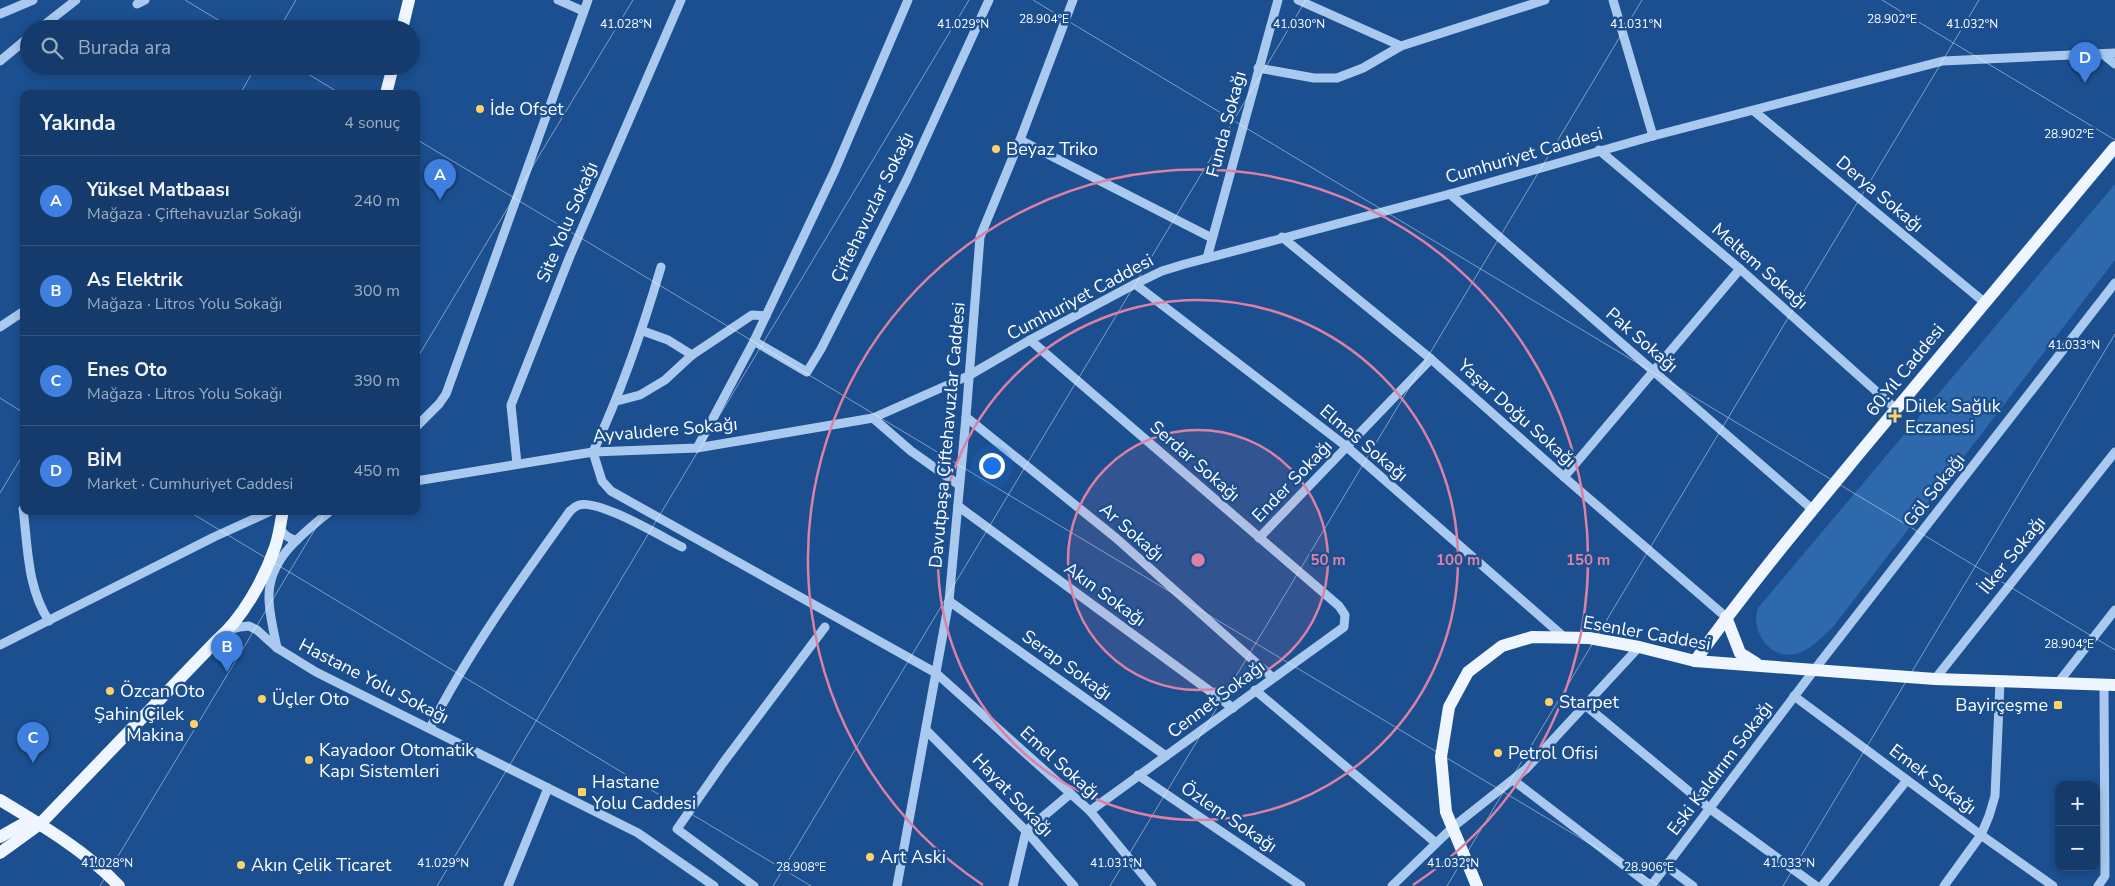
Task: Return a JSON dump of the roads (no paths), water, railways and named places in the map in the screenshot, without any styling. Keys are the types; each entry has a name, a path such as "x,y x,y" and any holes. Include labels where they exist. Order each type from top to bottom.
{"main road":[{"path":"404,20 409,0"},
{"path":"387,90 391,75"},
{"name":"60.Yıl Caddesi","path":"1695,661 1726,617 1813,510 1984,302 2115,147"},
{"path":"0,853 40,824 218,639 229,630 265,574 275,548 281,515"},
{"path":"1726,617 1740,653 1758,664"},
{"name":"Esenler Caddesi","path":"1477,886 1446,812 1441,757 1449,707 1468,672 1502,646 1532,637 1589,638 1639,647 1695,661 1758,664 1935,679 2109,685"},
{"path":"0,800 40,824 107,873 119,886"},
{"path":"0,836 20,825 40,824"}],"street":[{"path":"0,14 33,0"},
{"path":"50,20 76,0"},
{"path":"558,0 583,11"},
{"path":"420,423 446,394 588,0"},
{"name":"Site Yolu Sokağı","path":"517,464 511,405 570,256 681,0"},
{"path":"697,448 754,341 835,170 908,0"},
{"name":"Çiftehavuzlar Sokağı","path":"754,341 807,372 821,349 907,179 989,0"},
{"name":"Davutpaşa Çiftehavuzlar Caddesi","path":"897,886 949,601 980,237 1074,0"},
{"name":"Funda Sokağı","path":"1208,258 1278,0"},
{"path":"1298,0 1402,46"},
{"path":"1258,68 1314,78 1337,78 1363,68 1402,46 1545,0"},
{"path":"1613,0 1653,136"},
{"path":"0,61 20,44"},
{"name":"Cumhuriyet Caddesi","path":"968,376 1030,340 1162,271 1282,237 1450,194 1599,150 1943,62 2115,53"},
{"path":"2104,55 2115,64"},
{"name":"Derya Sokağı","path":"1754,111 1984,302"},
{"path":"1020,140 1212,238"},
{"name":"Meltem Sokağı","path":"1599,150 1740,269 1896,409"},
{"name":"Pak Sokağı","path":"1450,194 1813,510"},
{"name":"Yaşar Doğu Sokağı","path":"1282,237 1431,359 1726,617"},
{"path":"593,452 617,402 643,331 661,267"},
{"path":"1564,477 1740,269"},
{"name":"Göl Sokağı","path":"1814,669 2115,283"},
{"name":"Elmas Sokağı","path":"1135,284 1347,447 1564,637"},
{"path":"0,328 20,314"},
{"path":"617,402 640,395 665,380 692,355 752,316 766,316"},
{"path":"643,331 668,340 692,355"},
{"name":"Serdar Sokağı","path":"1030,340 1339,606"},
{"name":"Ender Sokağı","path":"1259,538 1431,359"},
{"name":"Ayvalıdere Sokağı","path":"420,480 593,452 697,448 873,418 968,376"},
{"name":"Ar Sokağı","path":"966,417 1116,538 1272,677"},
{"path":"873,418 911,452 959,485"},
{"name":"Emel Sokağı","path":"593,452 602,481 611,491 936,673 1090,811 1152,886"},
{"name":"İlker Sokağı","path":"1935,679 2115,452"},
{"path":"430,728 451,685 497,612 570,511 579,505 594,505 618,514 682,547"},
{"name":"Akın Sokağı","path":"958,506 1233,708"},
{"path":"24,515 33,591 39,606 49,621"},
{"path":"0,645 214,537 262,515"},
{"path":"277,648 269,598 270,586 278,563 286,551 325,515"},
{"path":"279,528 284,535 297,540"},
{"name":"Serap Sokağı","path":"949,601 1166,756"},
{"name":"Cennet Sokağı","path":"1090,811 1138,774 1166,756 1233,708 1272,677 1344,627 1345,615 1339,606"},
{"path":"2058,683 2115,610"},
{"name":"Hastane Yolu Sokağı","path":"229,630 249,626 257,630 277,648 316,672 638,833 714,886"},
{"path":"754,886 677,829 723,763 824,627"},
{"path":"1392,886 1452,827 1526,770 1639,647"},
{"name":"Eski Kaldırım Sokağı","path":"1651,886 1814,669"},
{"path":"1944,886 1981,835 1995,796 2000,682"},
{"path":"2098,886 2104,876 2109,685"},
{"path":"1256,690 1436,843"},
{"name":"Emek Sokağı","path":"1794,696 2053,886"},
{"path":"1585,706 1709,808 1816,886"},
{"name":"Hayat Sokağı","path":"926,730 1026,831 1074,886"},
{"name":"Özlem Sokağı","path":"1138,774 1301,886"},
{"path":"1513,780 1651,886"},
{"path":"1822,886 1907,780"},
{"path":"508,886 548,788"},
{"path":"1014,886 1026,831 1070,794"},
{"path":"1666,866 1693,886"}],"place":[{"name":"BİM","path":"2085,83"},
{"name":"İde Ofset","path":"480,109"},
{"name":"Beyaz Triko","path":"996,149"},
{"name":"Yüksel Matbaası","path":"440,200"},
{"name":"Dilek Sağlık Eczanesi","path":"1895,416"},
{"name":"As Elektrik","path":"227,672"},
{"name":"Özcan Oto","path":"110,691"},
{"name":"Üçler Oto","path":"262,699"},
{"name":"Starpet","path":"1549,702"},
{"name":"Bayirçeşme","path":"2058,705"},
{"name":"Şahin Çilek Makina","path":"194,724"},
{"name":"Petrol Ofisi","path":"1498,753"},
{"name":"Kayadoor Otomatik Kapı Sistemleri","path":"309,760"},
{"name":"Enes Oto","path":"33,763"},
{"name":"Hastane Yolu Caddesi","path":"582,792"},
{"name":"Art Aski","path":"870,857"},
{"name":"Akın Çelik Ticaret","path":"241,865"}]}
